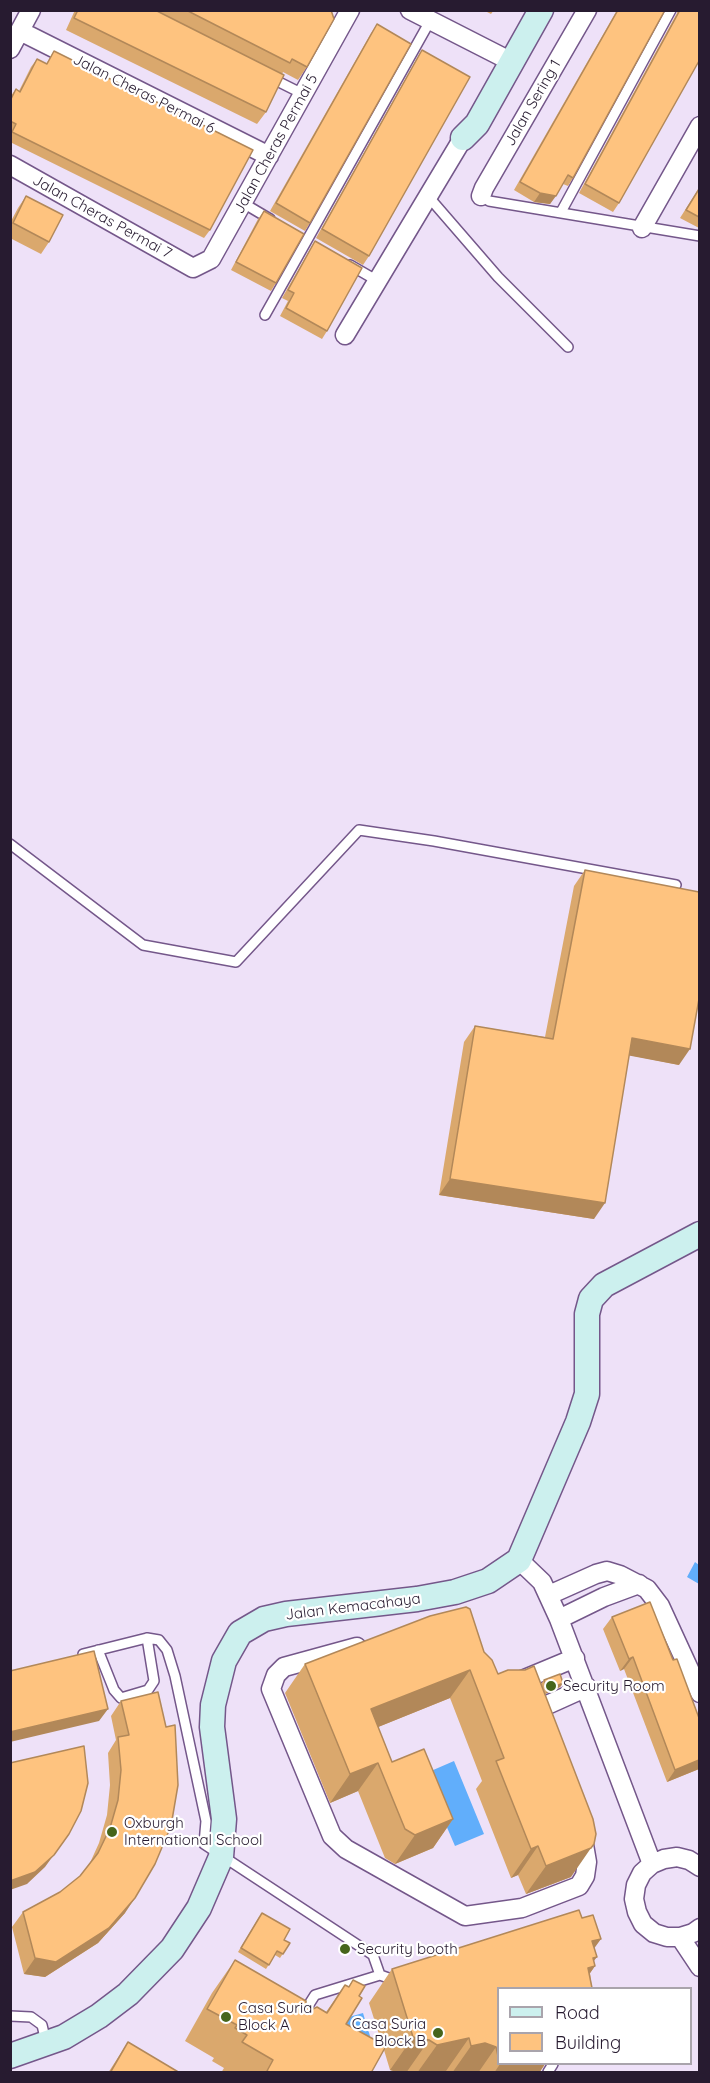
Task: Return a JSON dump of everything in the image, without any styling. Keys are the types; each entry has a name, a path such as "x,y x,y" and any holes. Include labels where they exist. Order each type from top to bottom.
{"street":[{"path":"10,49 31,10"},
{"path":"410,10 506,58"},
{"path":"345,335 427,195 463,138 477,124 524,10"},
{"path":"506,58 541,10"},
{"name":"Jalan Sering 1","path":"481,196 587,10"},
{"name":"Jalan Cheras Permai 5","path":"193,268 212,259 303,94 344,12"},
{"name":"Jalan Cheras Permai 6","path":"20,31 268,156"},
{"path":"642,228 699,126"},
{"name":"Jalan Cheras Permai 7","path":"10,165 193,268"},
{"path":"652,1864 560,1619 542,1582 519,1560 578,1422 587,1394 587,1314 591,1299 604,1285 699,1234"},
{"name":"Jalan Kemacahaya","path":"10,2056 64,2037 99,2016 128,1994 153,1971 188,1927 199,1908 221,1857 224,1819 212,1727 213,1706 224,1661 240,1634 264,1619 286,1614 417,1599 455,1592 488,1581 519,1560"},
{"path":"549,1595 607,1571 647,1588 660,1606 699,1693"},
{"path":"560,1619 604,1597 639,1584"},
{"path":"372,1643 284,1667 276,1675 271,1689 332,1836 346,1849 465,1916 522,1908 579,1886 585,1876 587,1862 579,1819"},
{"path":"498,1688 523,1681 575,1658"},
{"path":"523,1681 545,1732"},
{"path":"536,1710 586,1687"},
{"path":"699,1867 689,1860 677,1857 652,1864 642,1873 636,1885 634,1899 637,1912 644,1924 654,1933 667,1937 680,1937 693,1933 699,1928"},
{"path":"680,1937 699,1967"}],"lane":[{"path":"561,212 671,10"},
{"path":"265,315 430,21"},
{"path":"261,73 303,94"},
{"path":"427,195 498,277 568,347"},
{"path":"481,196 489,201 699,236"},
{"path":"243,203 279,224"},
{"path":"298,235 317,246"},
{"path":"337,257 376,280"},
{"path":"10,844 143,945 236,962 359,830 445,843 676,885"},
{"path":"98,1650 114,1690 122,1698 148,1690 154,1680 147,1638"},
{"path":"76,1655 147,1638 159,1640 167,1650 175,1676 206,1821 204,1844 373,1955 380,1975 387,1980 401,1982 412,1978"},
{"path":"154,1680 175,1676"},
{"path":"294,2028 315,1995 380,1975"},
{"path":"10,2016 31,2017 42,2025 46,2044"}],"water":[{"path":"695,1562 699,1565 699,1584 687,1577"},
{"path":"454,1761 484,1834 455,1846 424,1774"},
{"path":"363,2013 370,2036 344,2043 342,2019"}],"building":[{"path":"78,10 155,10 284,75 266,112 74,18"},
{"path":"186,10 331,10 334,19 307,67 292,59 290,63"},
{"path":"618,10 665,10 573,178 568,175 556,196 540,193 520,182"},
{"path":"680,10 699,10 699,61 619,203 585,184"},
{"path":"377,24 411,44 310,223 276,203"},
{"path":"422,50 470,77 369,256 322,229"},
{"path":"54,51 253,150 210,230 12,132 16,124 10,121 10,101 16,89 20,92 37,59 47,64"},
{"path":"699,189 699,217 686,210"},
{"path":"26,196 63,215 49,242 13,223"},
{"path":"264,211 304,234 276,283 236,262"},
{"path":"315,241 362,268 327,331 286,308 294,293 288,290"},
{"path":"585,870 699,892 699,999 690,1049 632,1038 605,1203 450,1179 475,1026 553,1039"},
{"path":"650,1602 673,1660 677,1659 699,1718 699,1760 675,1770 633,1657 629,1659 612,1617"},
{"path":"466,1607 470,1609 484,1652 492,1660 498,1674 508,1670 525,1670 534,1666 593,1819 596,1834 591,1848 546,1866 538,1846 531,1849 496,1761 504,1758 470,1670 371,1709 392,1762 424,1749 453,1819 415,1835 405,1829 378,1763 350,1774 305,1664 430,1616"},
{"path":"94,1651 108,1709 10,1732 10,1671"},
{"path":"560,1674 563,1683 548,1690 544,1680"},
{"path":"158,1692 166,1727 175,1725 178,1785 171,1826 155,1864 135,1898 109,1928 56,1962 35,1958 23,1912 60,1892 80,1876 98,1853 110,1828 118,1800 121,1770 118,1737 129,1735 121,1701"},
{"path":"84,1746 88,1783 81,1811 69,1834 54,1855 35,1872 10,1881 10,1763"},
{"path":"579,1910 582,1918 593,1915 601,1939 592,1941 597,1957 593,1958 595,1966 588,1968 592,1987 497,1987 497,2052 496,2047 485,2043 471,2046 469,2038 437,2045 429,2040 413,2037 392,1969"},
{"path":"262,1913 290,1929 284,1940 290,1943 283,1954 277,1951 269,1965 241,1948"},
{"path":"235,1960 306,2001 306,2007 311,2010 317,2007 327,2013 345,1985 349,1987 353,1980 365,1986 359,1996 362,1998 346,2024 386,2046 371,2073 271,2073 267,2071 273,2060 242,2042 247,2035 235,2028 237,2025 207,2009"},
{"path":"128,2042 180,2073 110,2073"}],"place":[{"name":"Security Room","path":"551,1686"},
{"name":"Oxburgh International School","path":"112,1832"},
{"name":"Security booth","path":"345,1949"},
{"name":"Casa Suria Block A","path":"226,2017"},
{"name":"Casa Suria Block B","path":"438,2033"}]}
